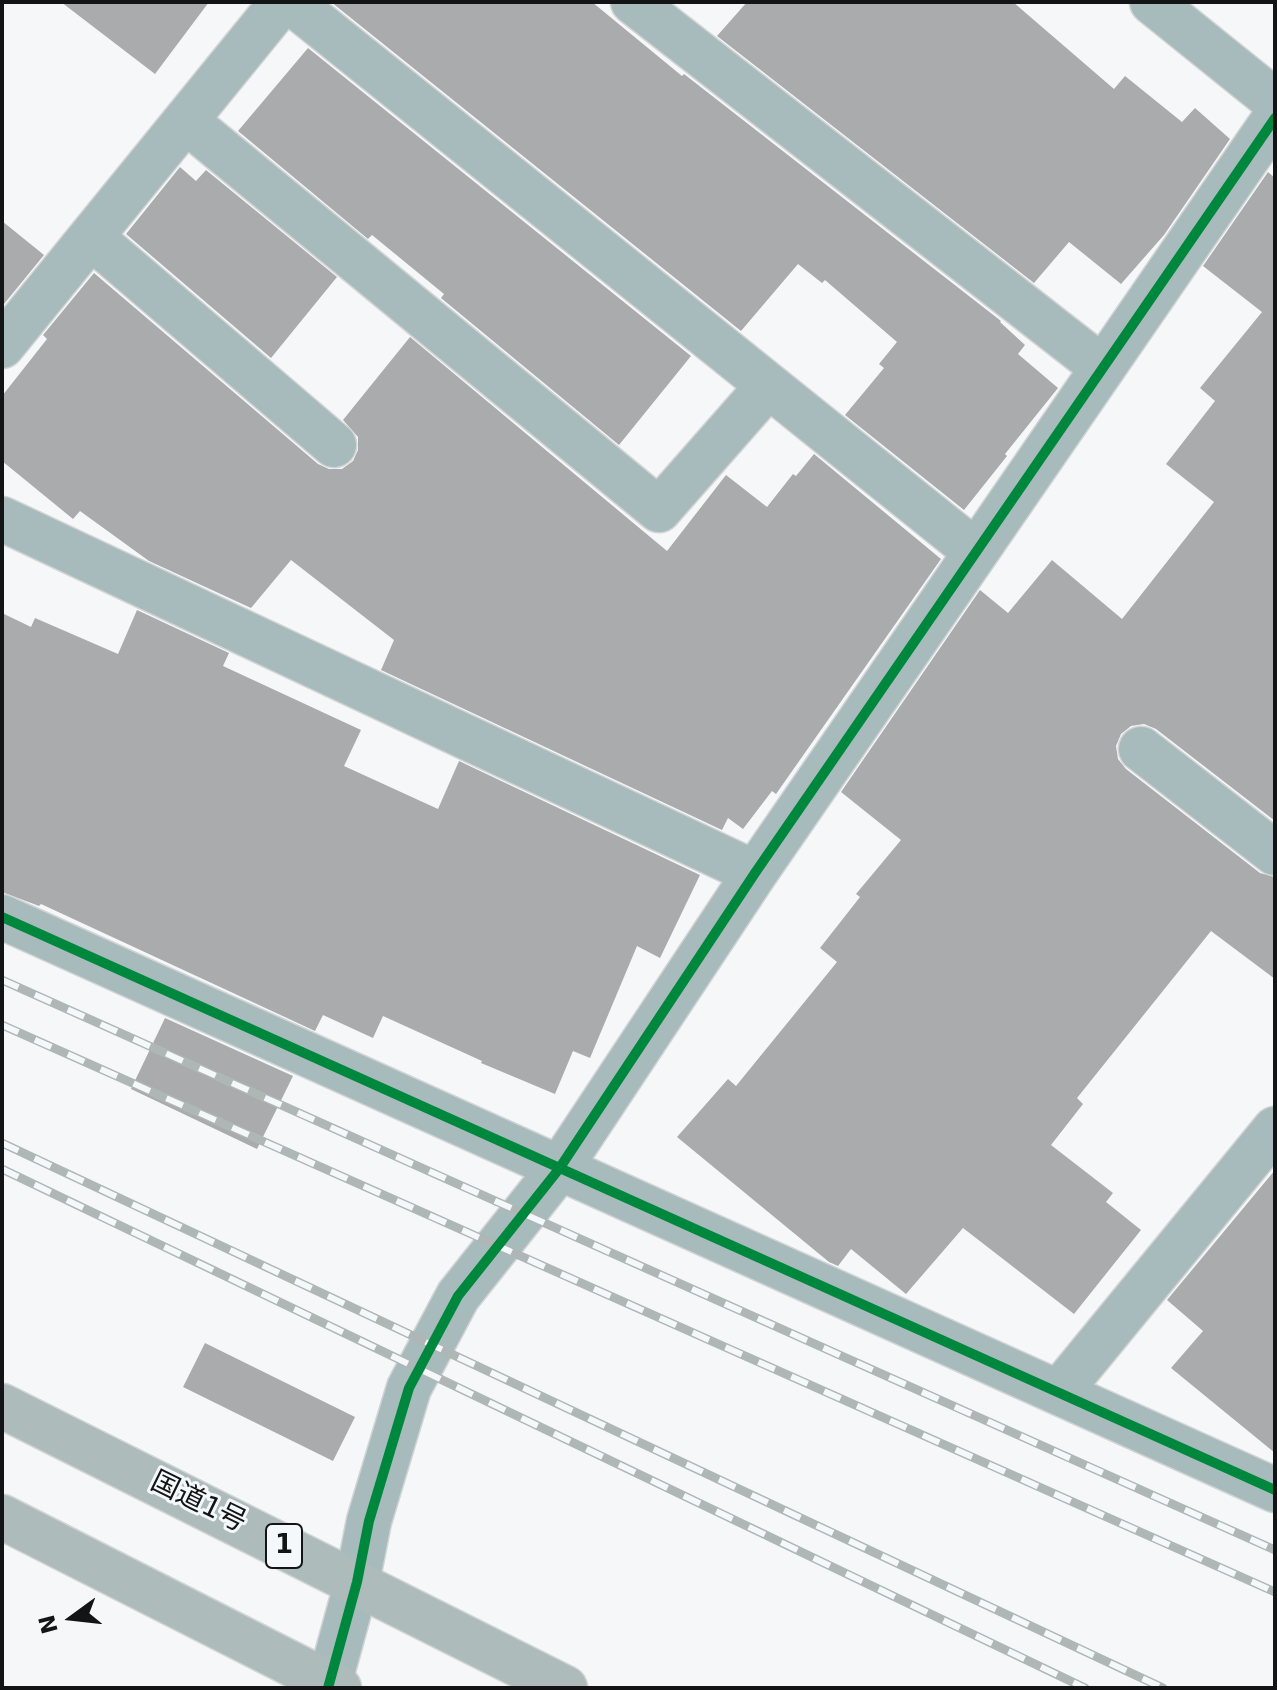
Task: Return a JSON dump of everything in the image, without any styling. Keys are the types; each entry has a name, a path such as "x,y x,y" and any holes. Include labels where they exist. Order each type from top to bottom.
{"highway":[{"name":"国道1号","path":"2,1406 565,1688"},
{"path":"2,1517 332,1686"}],"street":[{"path":"2,346 282,2"},
{"path":"291,2 976,552"},
{"path":"633,2 1103,368"},
{"path":"1152,2 1275,101"},
{"path":"332,1686 369,1521 409,1388 458,1296 559,1169 755,873 1275,118"},
{"path":"186,121 659,510 768,386"},
{"path":"91,237 334,445"},
{"path":"2,519 755,873"},
{"path":"1141,749 1275,853"},
{"path":"2,917 1275,1490"},
{"path":"1060,1391 1275,1129"}],"building":[{"path":"61,2 209,2 155,74"},
{"path":"331,2 592,2 682,76 684,74 1001,321 1025,345 1018,354 1058,388 964,510 845,415 884,368 879,364 897,342 825,280 822,283 798,264 741,331"},
{"path":"747,2 1013,2 1114,89 1125,76 1182,122 1195,108 1230,139 1164,235 1121,284 1069,242 1034,283 717,36"},
{"path":"308,48 691,356 619,445 441,298 444,294 372,235 368,239 238,131"},
{"path":"180,167 196,181 206,170 337,277 271,358 126,234"},
{"path":"1268,172 1275,178 1275,821 1156,729 1144,724 1131,726 1121,734 1116,746 1118,759 1126,769 1260,873 1275,877 1275,979 1211,931 1077,1098 1083,1104 1051,1145 1113,1193 1106,1202 1141,1230 1074,1314 963,1228 906,1294 851,1249 838,1266 829,1262 677,1137 728,1079 736,1086 837,962 820,948 860,897 856,894 901,840 841,792 980,590 1008,613 1052,560 1122,619 1214,502 1166,464 1215,401 1200,388 1262,312 1203,266"},
{"path":"2,221 44,255 4,304 2,302"},
{"path":"94,273 318,464 329,469 342,469 353,461 358,450 358,437 343,420 410,337 667,551 726,475 767,507 793,474 796,476 814,454 941,559 776,794 772,791 743,829 728,818 722,830 381,670 394,640 291,560 251,608 149,561 80,511 73,519 2,461 2,396 47,339 43,335"},
{"path":"137,610 229,653 223,666 361,730 344,766 438,809 459,761 700,875 660,958 637,946 590,1058 573,1051 555,1094 383,1016 373,1038 323,1015 315,1031 41,904 39,906 2,892 2,613 31,627 35,618 118,654"},
{"path":"165,1018 293,1076 257,1149 131,1089"},
{"path":"1275,1170 1275,1453 1171,1368 1203,1331 1167,1300"},
{"path":"205,1343 355,1417 333,1461 183,1387"}],"railway":[{"path":"2,980 1275,1550"},
{"path":"2,1025 1275,1592"},
{"path":"2,1143 1163,1688"},
{"path":"2,1169 1085,1688"}],"cycle path":[{"path":"328,1688 357,1582 369,1521 409,1388 458,1296 559,1169 755,873 1275,118"},
{"path":"2,917 1275,1490"}]}
